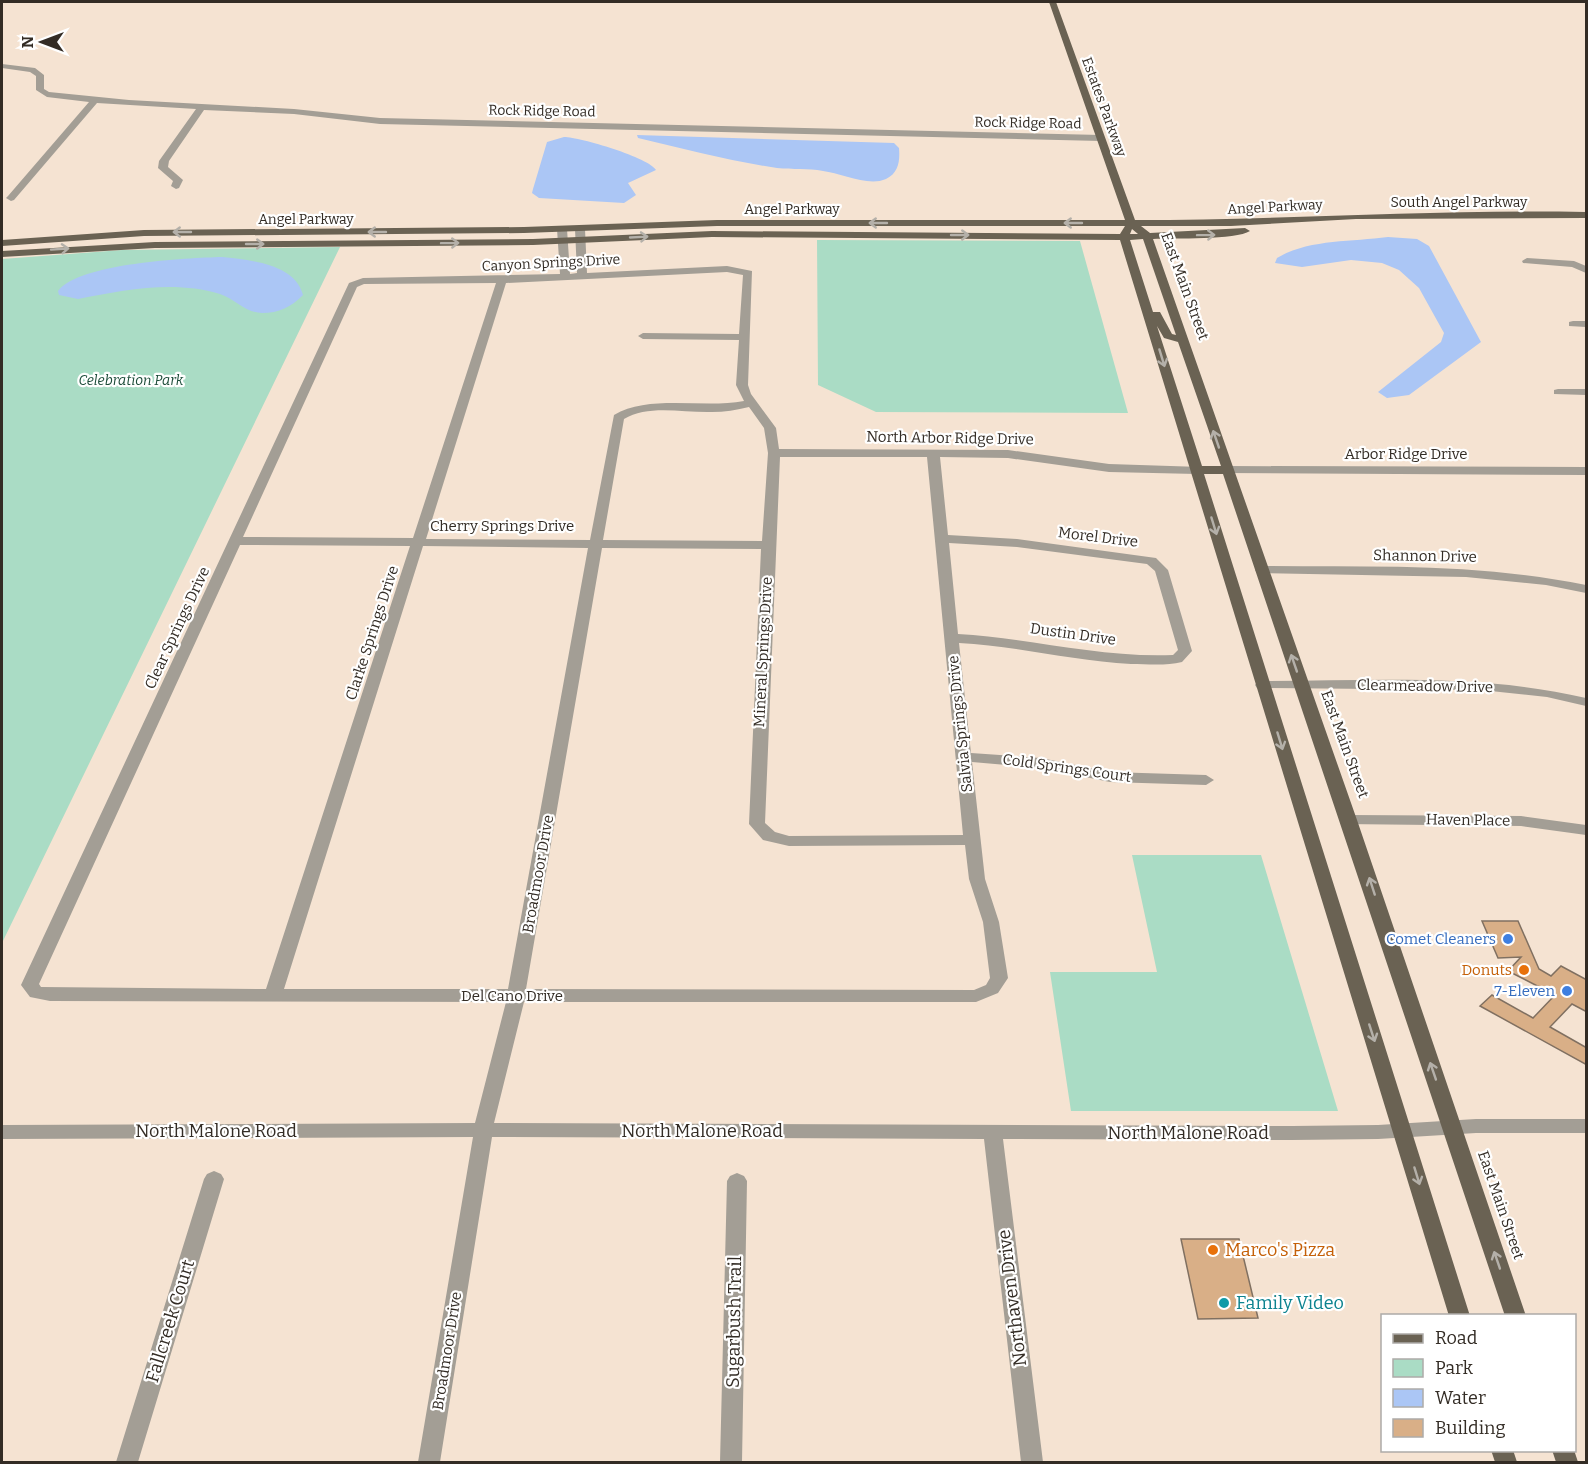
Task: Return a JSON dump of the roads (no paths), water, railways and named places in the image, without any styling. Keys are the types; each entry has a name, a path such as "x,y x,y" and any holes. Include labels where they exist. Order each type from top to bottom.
{"main road":[{"name":"Estates Parkway","path":"1052,2 1131,223"},
{"name":"South Angel Parkway","path":"1331,218 1587,215"},
{"name":"Angel Parkway","path":"2,254 125,245 562,235 717,223 1266,222 1331,218"},
{"name":"Angel Parkway","path":"580,234 1124,237 1218,234 1331,218"},
{"name":"East Main Street","path":"1131,223 1147,236 1226,470 1349,820 1515,1314"},
{"path":"1131,223 1124,237 1459,1314"},
{"name":"Angel Parkway","path":"2,243 135,233 562,235"},
{"path":"1142,294 1168,336 1182,340"},
{"path":"1197,470 1226,470"}],"street":[{"name":"Rock Ridge Road","path":"2,66 32,70 40,75 40,90 46,94 94,101 200,109 266,110 380,121 1101,138"},
{"path":"11,198 94,101"},
{"path":"176,186 178,180 163,168 164,161 200,109"},
{"path":"580,234 582,275"},
{"path":"562,235 565,276"},
{"path":"1527,261 1574,264 1587,270"},
{"name":"Canyon Springs Drive","path":"359,282 502,280 718,269 744,271"},
{"name":"Mineral Springs Drive","path":"744,271 749,276 742,385 770,428 774,453 755,817 761,830 768,836 789,841 972,840"},
{"name":"Clarke Springs Drive","path":"273,995 502,280"},
{"name":"Clear Springs Drive","path":"32,990 30,980 353,285 359,282"},
{"path":"1573,324 1587,324"},
{"path":"643,336 744,337"},
{"path":"1558,392 1587,392"},
{"name":"Broadmoor Drive","path":"429,1462 493,1079 506,1041 516,996 618,421 621,414 640,409 712,409 752,403"},
{"name":"North Arbor Ridge Drive","path":"774,453 1026,455 1109,468 1197,470"},
{"name":"Salvia Springs Drive","path":"933,453 972,840 977,879 991,922 999,978 992,989"},
{"name":"Arbor Ridge Drive","path":"1226,470 1587,471"},
{"name":"Morel Drive","path":"942,539 1017,543 1151,561 1161,570 1185,651"},
{"name":"Cherry Springs Drive","path":"236,541 768,545"},
{"name":"Shannon Drive","path":"1262,570 1461,573 1525,578 1587,589"},
{"name":"Dustin Drive","path":"952,638 999,640 1131,658 1177,659 1185,651"},
{"name":"Clearmeadow Drive","path":"1262,686 1481,686 1547,693 1587,702"},
{"name":"Cold Springs Court","path":"964,757 1041,763 1110,777 1206,780"},
{"name":"Haven Place","path":"1349,820 1510,821 1563,825 1587,830"},
{"name":"Del Cano Drive","path":"32,990 42,995 976,996 992,989"},
{"name":"North Malone Road","path":"2,1132 484,1130 1292,1133 1452,1127 1587,1126"},
{"name":"Northaven Drive","path":"993,1133 1032,1462"},
{"name":"Fallcreek Court","path":"127,1462 214,1179"},
{"name":"Sugarbush Trail","path":"731,1462 737,1181"}],"water":[{"path":"637,135 894,143 899,148 899,157 894,173 886,179 871,181 817,170 777,168 742,162 638,138"},
{"path":"564,137 614,149 651,165 656,170 628,183 636,195 624,203 539,198 532,193 547,142"},
{"path":"1388,237 1417,239 1429,246 1481,342 1409,395 1387,398 1378,392 1441,342 1444,333 1419,288 1399,270 1382,263 1351,260 1302,267 1275,263 1277,258 1289,252 1316,244"},
{"path":"222,257 258,262 281,270 291,276 303,295 284,308 262,313 251,311 220,294 185,288 149,288 78,299 59,295 58,291 70,282 88,274 110,268 160,261"}],"place":[{"name":"Comet Cleaners","path":"1508,939"},
{"name":"Donuts","path":"1524,970"},
{"name":"7-Eleven","path":"1567,991"},
{"name":"Marco's Pizza","path":"1213,1250"},
{"name":"Family Video","path":"1224,1303"}],"park label":[{"name":"Celebration Park","path":"131,380"}]}
